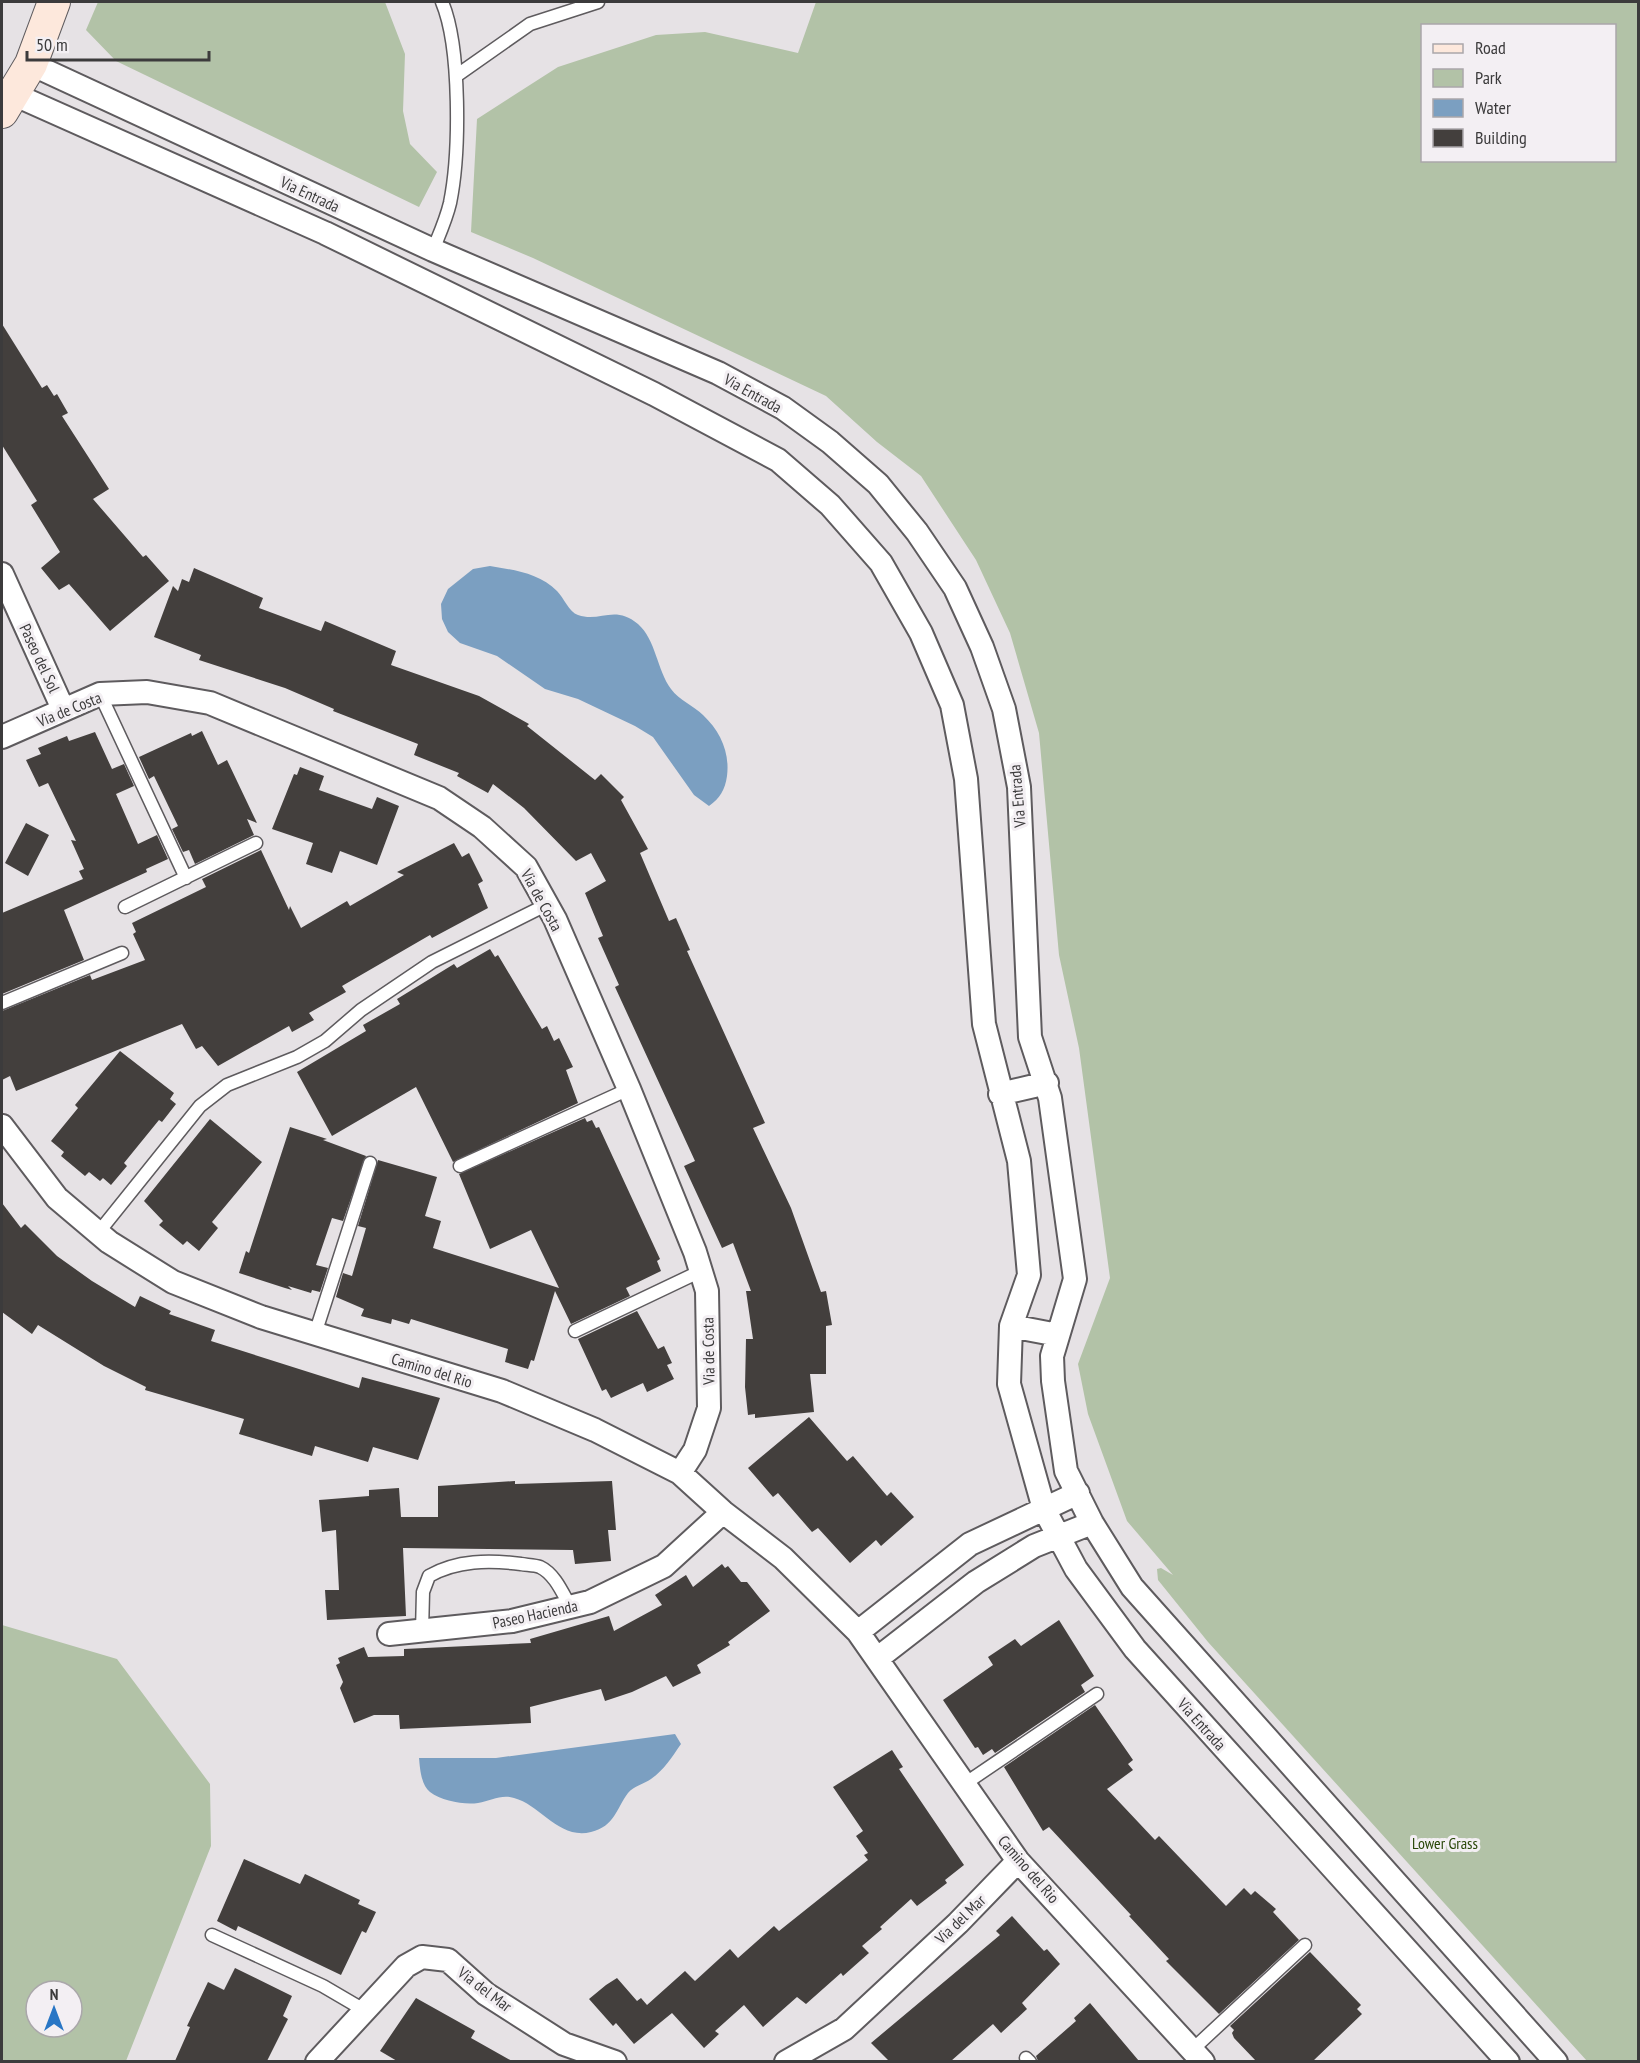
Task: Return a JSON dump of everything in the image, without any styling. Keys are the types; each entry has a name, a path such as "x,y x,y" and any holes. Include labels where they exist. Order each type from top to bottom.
{"main road":[{"path":"7,103 30,64 54,2"}],"street":[{"name":"Via Entrada","path":"30,64 433,250 718,373 783,408 830,442 878,484 917,532 955,588 982,647 1004,709 1019,787 1030,1037 1047,1083 1075,1278 1052,1356 1053,1382 1066,1471 1092,1523 1132,1587 1556,2061"},
{"name":"Via Entrada","path":"7,103 325,233 654,394 778,460 830,506 881,563 921,633 952,705 966,779 984,1024 1000,1094 1019,1161 1029,1275 1011,1326 1009,1383 1044,1509 1076,1569 1135,1648 1508,2061"},
{"path":"418,279 433,250"},
{"name":"Paseo del Sol","path":"2,574 63,709"},
{"name":"Via de Costa","path":"2,737 100,694 147,692 210,703 439,798 482,827 526,867 546,905 629,1089 707,1291 709,1408 695,1450 680,1473"},
{"path":"1000,1094 1047,1083"},
{"name":"Camino del Rio","path":"2,1126 57,1198 98,1233 173,1282 261,1317 502,1391 595,1430 680,1473 723,1512 783,1558 858,1632 1018,1861 1198,2056"},
{"path":"1011,1326 1058,1335"},
{"path":"858,1632 970,1544 1078,1492"},
{"name":"Paseo Hacienda","path":"389,1634 512,1621 571,1608 664,1566 723,1512"},
{"path":"878,1658 976,1582 1034,1546 1092,1523"},
{"name":"Via del Mar","path":"786,2061 844,2029 958,1923 1018,1861"},
{"name":"Via del Mar","path":"317,2061 406,1965 422,1957 448,1960 486,1994 564,2044 615,2061"}],"lane":[{"path":"433,250 446,220 453,184 456,75 448,17 442,2"},
{"path":"456,75 530,24 598,2"},
{"path":"100,694 186,878"},
{"path":"125,907 256,843"},
{"path":"98,1233 200,1106 227,1085 297,1056 325,1041 361,1010 432,962 546,905"},
{"path":"2,1003 122,953"},
{"path":"459,1166 629,1089"},
{"path":"315,1334 370,1163"},
{"path":"575,1331 701,1271"},
{"path":"422,1632 423,1592 429,1576 443,1568 465,1563 505,1562 540,1567 556,1581 571,1608"},
{"path":"963,1785 1097,1694"},
{"path":"213,1935 323,1986 364,2010"},
{"path":"1198,2056 1305,1945"}],"green space":[{"path":"98,2 385,2 405,54 403,111 410,144 437,172 419,207 116,61 86,30"},
{"name":"Lower Grass","path":"816,2 1638,2 1638,2061 1587,2061 1208,1642 1158,1580 1157,1569 1161,1568 1173,1575 1127,1521 1088,1414 1078,1364 1110,1278 1079,1048 1059,955 1039,733 1010,633 976,560 921,476 877,442 826,396 533,258 471,232 477,119 558,67 656,35 705,32 798,53"},
{"path":"2,1625 117,1659 210,1784 211,1846 126,2061 2,2061"}],"water":[{"path":"490,566 526,573 542,580 557,591 569,608 578,615 593,617 622,615 638,624 649,638 662,673 671,689 709,721 719,735 728,767 723,790 716,800 709,806 694,795 653,737 578,699 545,689 497,656 460,643 448,632 442,619 441,604 448,589 473,569"},
{"path":"675,1734 681,1744 664,1767 651,1779 628,1793 605,1826 591,1832 569,1831 533,1807 514,1798 500,1797 483,1802 460,1803 441,1798 427,1789 420,1767 419,1758 496,1758"}],"building":[{"path":"2,324 42,388 47,385 54,396 57,394 68,413 62,416 109,489 93,499 143,557 146,555 169,581 110,631 69,584 59,590 41,568 60,552 31,505 37,501 2,445"},
{"path":"194,568 263,598 259,608 321,631 325,621 396,651 391,665 479,696 529,724 527,726 595,780 601,774 624,797 621,800 648,849 640,853 669,921 676,918 690,950 687,951 765,1123 753,1128 791,1208 821,1292 826,1291 832,1325 826,1326 826,1374 810,1374 814,1412 755,1418 755,1414 748,1415 745,1387 746,1339 753,1339 746,1291 751,1291 733,1243 722,1248 684,1166 695,1161 615,987 619,985 598,938 603,936 585,893 606,881 591,853 576,861 524,808 493,784 488,793 457,776 459,773 414,755 418,744 333,711 334,709 285,688 199,660 201,655 154,637 173,586 178,591 182,579 189,582"},
{"path":"202,731 218,765 227,760 257,823 247,819 254,835 195,864 189,850 183,852 172,829 178,826 154,776 149,779 139,757 191,733 192,736"},
{"path":"95,732 112,769 124,764 134,786 116,794 138,844 157,835 168,859 146,869 147,872 64,910 84,960 2,994 2,913 83,879 79,871 84,869 71,840 76,841 48,783 39,787 26,760 41,754 38,748 67,736 69,741"},
{"path":"300,767 324,776 319,790 372,809 377,797 399,806 377,865 340,851 332,873 306,864 313,843 272,829 294,774 297,775"},
{"path":"26,823 49,835 28,876 5,863"},
{"path":"454,843 462,857 469,853 483,881 478,884 488,908 432,938 430,935 342,986 346,992 309,1013 314,1020 292,1032 289,1026 218,1066 202,1046 196,1049 182,1024 16,1091 10,1076 2,1080 2,1011 90,975 92,980 145,960 133,934 136,932 132,923 206,887 202,879 261,850 289,910 290,906 301,928 347,901 350,906 404,875 397,872"},
{"path":"490,949 495,957 498,955 542,1029 547,1026 554,1041 559,1038 573,1067 566,1070 578,1103 453,1162 416,1087 332,1136 297,1072 366,1031 363,1025 400,1004 397,999 454,964 457,968"},
{"path":"120,1051 174,1093 170,1099 176,1104 162,1122 159,1120 124,1163 127,1166 111,1185 103,1178 100,1181 89,1172 85,1176 61,1156 64,1152 51,1141 78,1108 75,1105"},
{"path":"585,1118 587,1122 592,1120 596,1128 599,1127 660,1259 657,1261 661,1271 626,1288 630,1296 571,1324 555,1291 534,1361 531,1360 528,1369 505,1362 508,1349 411,1319 409,1324 392,1319 391,1324 361,1316 364,1309 336,1297 343,1273 352,1276 366,1228 358,1226 378,1160 437,1177 425,1216 441,1221 433,1248 559,1288 531,1230 490,1249 459,1174"},
{"path":"210,1119 262,1162 212,1222 218,1228 199,1251 187,1241 183,1245 159,1225 163,1221 144,1201"},
{"path":"290,1127 327,1139 323,1140 366,1156 343,1221 332,1218 316,1265 328,1268 320,1292 312,1290 311,1293 288,1286 292,1290 239,1273 246,1251 249,1253"},
{"path":"2,1203 21,1228 25,1224 57,1256 92,1281 135,1307 140,1296 171,1311 169,1314 215,1330 211,1341 359,1388 362,1377 440,1398 418,1460 373,1447 368,1462 315,1446 312,1456 239,1434 244,1419 145,1390 146,1387 104,1366 38,1325 32,1334 2,1312"},
{"path":"637,1311 658,1349 664,1346 672,1363 667,1365 674,1379 647,1392 643,1383 611,1398 606,1389 602,1391 578,1339"},
{"path":"809,1417 847,1461 853,1456 887,1496 891,1492 914,1517 881,1546 876,1540 850,1563 818,1528 812,1532 778,1493 773,1497 748,1468"},
{"path":"515,1481 515,1484 612,1481 616,1530 608,1530 611,1561 575,1564 573,1550 403,1548 406,1616 327,1620 325,1590 339,1590 336,1530 322,1532 319,1500 369,1496 369,1490 399,1488 401,1517 438,1517 438,1486"},
{"path":"722,1564 725,1568 728,1566 741,1582 747,1582 770,1611 728,1642 730,1645 697,1665 701,1673 673,1687 666,1676 632,1692 605,1701 601,1689 530,1707 531,1723 400,1729 399,1715 374,1715 354,1723 340,1688 343,1682 336,1665 340,1663 338,1658 364,1647 368,1657 404,1656 404,1649 531,1643 530,1639 609,1616 614,1631 662,1605 655,1595 686,1575 693,1587"},
{"path":"1059,1620 1094,1676 1081,1685 1085,1692 995,1753 992,1749 983,1755 978,1747 975,1748 943,1700 993,1665 988,1657 1015,1639 1021,1646"},
{"path":"1095,1705 1133,1760 1128,1764 1133,1770 1107,1789 1155,1840 1159,1836 1226,1906 1244,1888 1251,1895 1255,1891 1276,1909 1273,1912 1299,1940 1219,2014 1166,1961 1169,1959 1129,1916 1131,1915 1049,1827 1043,1831 1004,1767"},
{"path":"892,1750 903,1767 899,1769 964,1865 945,1880 947,1883 917,1906 911,1899 862,1946 869,1953 843,1976 841,1973 806,2004 797,1997 763,2027 744,2005 715,2031 719,2034 704,2048 672,2013 634,2044 616,2023 613,2026 589,1999 606,1985 617,1978 637,2001 641,1998 647,2005 685,1971 695,1981 730,1949 738,1958 774,1926 779,1931 868,1860 864,1855 868,1853 856,1836 863,1831 833,1787"},
{"path":"244,1859 300,1884 305,1874 360,1900 358,1904 376,1912 366,1933 362,1931 341,1975 238,1926 236,1931 217,1921"},
{"path":"1012,1916 1044,1951 1047,1949 1060,1964 1022,2003 1027,2009 1001,2033 993,2024 951,2061 889,2061 871,2043 1000,1935 996,1931"},
{"path":"1310,1952 1361,2005 1357,2009 1362,2014 1313,2061 1256,2061 1234,2038 1232,2033 1234,2030 1230,2026"},
{"path":"235,1968 292,1996 283,2016 288,2019 267,2061 175,2061 190,2027 187,2026 208,1982 224,1990"},
{"path":"416,1998 475,2031 471,2038 512,2061 397,2061 380,2051"},
{"path":"1090,2003 1139,2061 1038,2061 1036,2056 1076,2021 1074,2018"}]}
